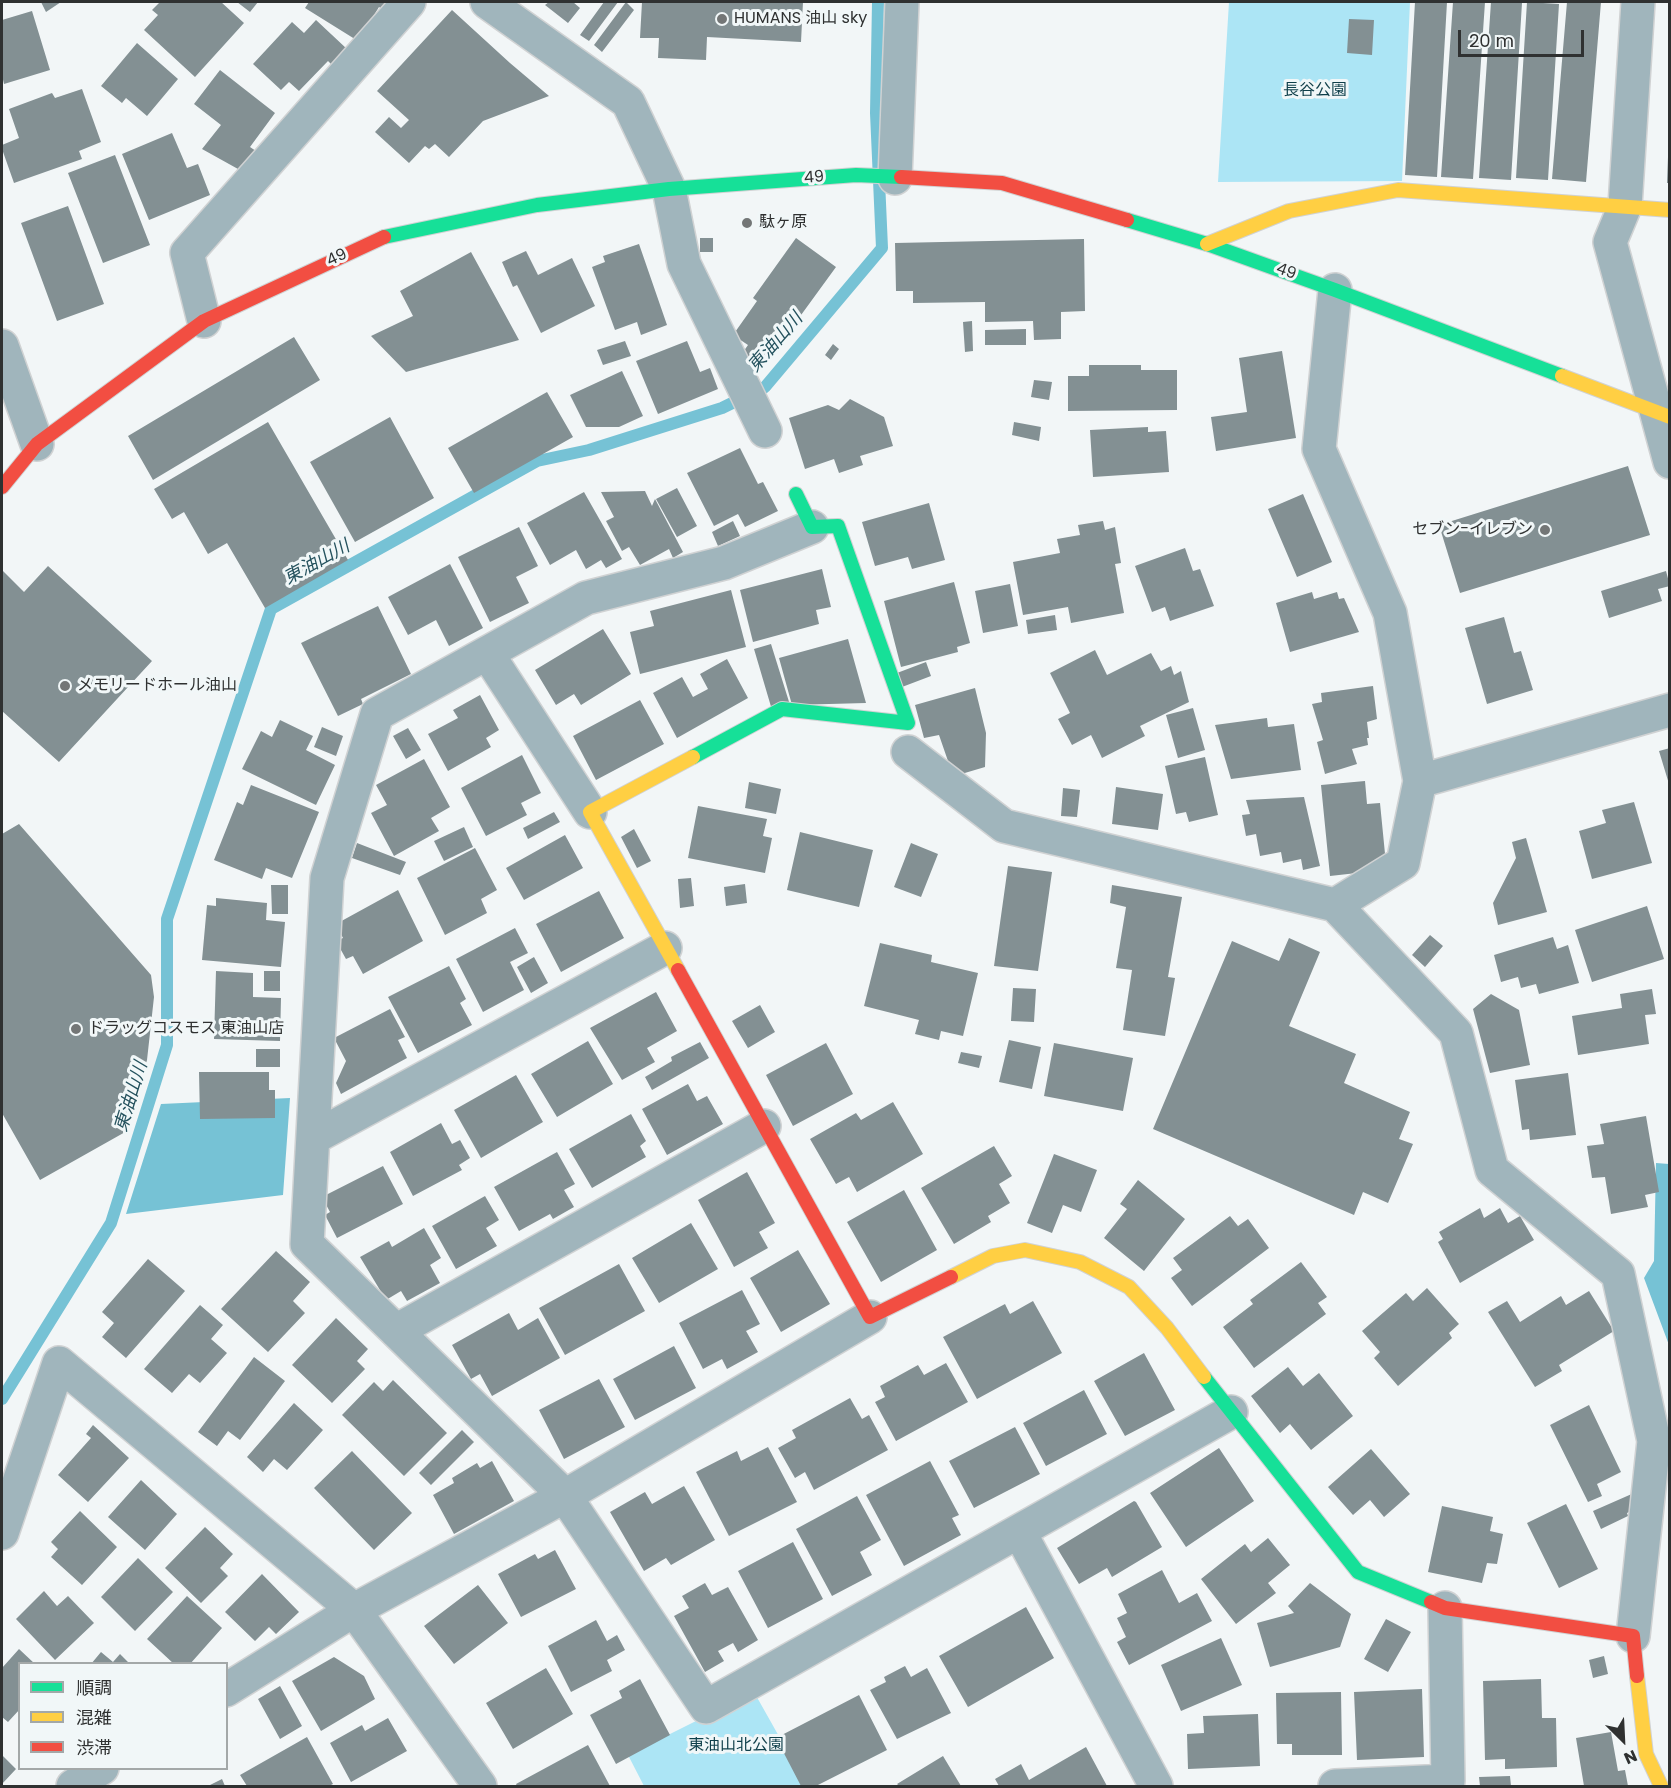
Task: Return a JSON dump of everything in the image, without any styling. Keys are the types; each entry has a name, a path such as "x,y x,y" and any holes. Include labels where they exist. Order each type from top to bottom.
{"street":[{"path":"204,321 187,253 409,2"},
{"path":"895,178 903,2"},
{"path":"1638,2 1625,206 1610,242 1662,414 1670,462"},
{"path":"492,3 628,102 669,189 684,264 761,424"},
{"name":"49","path":"2,487 37,444 204,321 383,237 537,205 669,189 856,175 1002,183 1207,244 1662,414"},
{"path":"1207,244 1289,211 1398,190 1670,210"},
{"path":"1335,290 1319,449 1390,613 1420,781 1403,863 1335,905"},
{"path":"2,346 37,444"},
{"path":"796,494 812,527"},
{"path":"590,812 782,709 908,723 838,526 812,527 724,563 586,598 377,714 327,878 307,1244 565,1496 706,1707 1230,1412"},
{"path":"487,653 590,812 870,1317"},
{"path":"1420,781 1670,710"},
{"path":"908,752 1004,826 1335,905 1456,1033 1492,1170 1618,1274 1654,1442 1633,1636 1646,1754 1661,1786"},
{"path":"313,1138 665,948"},
{"path":"396,1331 764,1126"},
{"path":"228,1689 354,1610 565,1496 870,1317 993,1256 1025,1250 1080,1262 1129,1287 1167,1328 1230,1412 1358,1572 1445,1608 1633,1636"},
{"path":"2,1533 59,1364 354,1610 480,1786"},
{"path":"1019,1531 1156,1786"},
{"path":"1335,1786 1448,1781 1445,1608"},
{"path":"73,1786 99,1770"}],"green space":[{"name":"長谷公園","path":"1229,2 1410,2 1402,181 1218,182"},
{"name":"東油山北公園","path":"754,1692 807,1786 644,1786 628,1755"}],"shaded area":[{"path":"290,1098 283,1195 126,1214 161,1104"},
{"path":"1656,1163 1669,1164 1669,1345 1644,1278 1654,1261"}],"building":[{"path":"41,2 61,2 46,12"},
{"path":"160,2 221,2 244,23 195,77 144,30 158,15 152,10"},
{"path":"237,2 258,2 250,12"},
{"path":"309,2 391,2 385,11 379,7 358,41 305,8"},
{"path":"549,2 573,2 580,8 568,23 545,5"},
{"path":"604,2 618,2 589,41 580,35"},
{"path":"626,2 634,10 602,52 594,45"},
{"name":"HUMANS 油山 sky","path":"642,2 803,2 801,42 707,37 706,60 658,58 659,38 640,38"},
{"path":"1415,2 1447,2 1437,177 1405,175"},
{"path":"1453,2 1485,2 1473,179 1441,177"},
{"path":"1491,2 1522,3 1511,180 1479,178"},
{"path":"1527,2 1559,4 1548,180 1516,178"},
{"path":"1567,2 1601,2 1586,182 1552,179"},
{"path":"452,10 549,96 483,121 449,157 435,144 429,149 425,146 409,163 375,132 389,117 401,128 409,120 377,91"},
{"path":"32,11 50,70 4,84 2,20"},
{"path":"1349,19 1374,20 1372,55 1347,53"},
{"path":"316,20 347,49 332,65 328,61 299,91 289,82 281,90 253,64 292,22 304,33"},
{"path":"137,43 178,79 147,116 126,98 122,103 101,86"},
{"path":"220,70 275,113 250,147 259,153 247,174 202,149 221,125 194,104"},
{"path":"82,89 101,142 79,151 82,159 14,183 2,149 2,145 19,138 9,109 52,93 55,98"},
{"path":"172,133 187,168 198,164 210,195 149,220 122,154"},
{"path":"115,155 150,245 103,263 68,173"},
{"path":"1668,157 1670,157 1670,183 1667,183"},
{"path":"68,206 104,304 57,321 21,223"},
{"path":"700,238 713,238 713,252 700,252"},
{"path":"796,238 836,267 761,370 741,355 748,345 733,335 757,301 753,298"},
{"path":"1084,239 1085,311 1061,312 1061,339 1034,340 1033,321 985,322 985,302 913,303 913,291 896,291 895,243"},
{"path":"639,244 667,325 641,335 637,322 615,330 592,267 605,262 603,256"},
{"path":"526,251 538,275 572,258 595,306 541,333 517,285 513,287 502,262"},
{"path":"471,252 519,340 406,372 371,336 413,316 400,291"},
{"path":"972,321 973,351 965,352 963,322"},
{"path":"1026,329 1026,345 985,345 985,330"},
{"path":"294,337 320,380 153,480 128,436"},
{"path":"625,341 631,356 603,365 597,350"},
{"path":"687,341 700,372 710,368 718,389 658,414 636,361"},
{"path":"833,344 839,349 831,360 825,355"},
{"path":"1282,351 1296,438 1216,451 1211,417 1247,412 1239,358"},
{"path":"1089,365 1141,365 1141,370 1177,370 1177,410 1068,411 1068,376 1089,376"},
{"path":"622,371 643,416 619,427 586,427 570,395"},
{"path":"1034,380 1052,382 1049,400 1031,397"},
{"path":"547,392 573,437 474,493 448,448"},
{"path":"850,399 884,417 893,446 860,456 863,465 839,473 834,459 805,469 789,418 828,405 839,410"},
{"path":"390,417 434,498 355,542 310,462"},
{"path":"268,422 348,560 265,608 227,543 208,554 184,512 172,519 154,489"},
{"path":"1014,422 1041,427 1039,441 1012,435"},
{"path":"1148,427 1148,432 1166,431 1169,472 1093,477 1090,430"},
{"path":"740,448 758,484 763,482 778,511 745,527 738,514 714,526 687,473"},
{"name":"セブン-イレブン","path":"1628,466 1650,535 1460,593 1439,525"},
{"path":"677,488 697,526 677,537 656,499"},
{"path":"645,491 652,506 655,499 683,552 673,558 669,549 640,565 629,547 622,551 606,521 614,517 601,492"},
{"path":"584,492 622,559 606,568 601,560 586,569 576,550 550,565 527,523"},
{"path":"1303,494 1332,562 1297,577 1268,509"},
{"path":"929,503 945,560 912,569 908,557 875,566 862,522"},
{"path":"733,521 740,536 718,546 712,532"},
{"path":"1103,521 1105,530 1115,527 1121,563 1115,564 1124,613 1071,623 1068,607 1023,615 1013,562 1060,553 1057,539 1080,535 1078,525"},
{"path":"519,527 538,566 516,577 529,603 490,622 458,557"},
{"path":"1185,548 1193,571 1200,569 1214,606 1170,621 1165,607 1152,612 1135,566"},
{"path":"450,564 483,628 449,646 436,620 408,635 388,597"},
{"name":"メモリードホール油山","path":"48,566 152,661 59,762 2,711 2,570 24,592"},
{"path":"822,569 831,607 816,610 819,624 753,642 740,590"},
{"path":"1666,571 1670,586 1658,589 1662,601 1609,618 1601,591"},
{"path":"954,582 970,643 957,647 958,652 901,667 884,601"},
{"path":"1010,584 1018,626 983,633 975,591"},
{"path":"731,590 746,647 640,674 630,632 654,626 650,611"},
{"path":"1312,592 1314,599 1337,592 1339,599 1344,598 1359,632 1290,652 1276,603"},
{"path":"378,606 411,674 361,699 363,704 338,716 301,643"},
{"path":"1055,615 1057,630 1028,634 1026,620"},
{"path":"1504,617 1514,653 1521,651 1533,690 1487,704 1465,628"},
{"path":"603,629 631,674 581,705 574,694 556,705 535,670"},
{"path":"848,639 866,703 792,705 779,658"},
{"path":"771,644 790,705 772,710 754,649"},
{"path":"1095,650 1107,675 1151,653 1161,671 1171,666 1174,675 1181,671 1189,702 1140,726 1145,736 1102,758 1091,735 1072,745 1058,719 1070,713 1050,673"},
{"path":"727,659 748,698 677,738 653,693 682,677 693,697 708,689 700,674"},
{"path":"926,662 931,676 902,687 897,673"},
{"path":"1373,686 1377,719 1367,722 1368,745 1352,749 1357,764 1325,774 1317,742 1323,740 1312,704 1322,702 1321,693"},
{"path":"975,688 986,733 985,767 958,775 948,761 939,735 924,738 915,705"},
{"path":"480,695 499,730 486,738 491,747 448,771 428,734 458,718 453,710"},
{"path":"640,700 664,744 596,780 573,736"},
{"path":"1193,708 1205,750 1178,758 1166,715"},
{"path":"1267,718 1268,727 1294,724 1301,770 1231,779 1215,725"},
{"path":"280,720 313,736 306,750 335,765 316,805 242,769 261,731 272,737"},
{"path":"322,727 343,736 336,756 314,747"},
{"path":"408,728 421,750 406,759 393,736"},
{"path":"1670,748 1670,784 1669,784 1659,751"},
{"path":"522,755 541,793 521,803 527,815 486,836 461,788"},
{"path":"1205,757 1218,815 1189,822 1186,812 1176,814 1165,766"},
{"path":"424,759 450,807 431,818 439,831 394,856 371,813 387,805 376,785"},
{"path":"1365,781 1367,804 1380,803 1386,864 1365,866 1366,872 1330,876 1321,785"},
{"path":"749,782 781,789 776,814 745,808"},
{"path":"251,785 319,812 292,878 266,868 262,879 214,860 237,802 243,805"},
{"path":"1116,787 1163,794 1158,830 1112,824"},
{"path":"1063,788 1080,790 1077,817 1061,816"},
{"path":"1304,797 1320,866 1303,870 1301,859 1283,863 1281,852 1260,856 1256,834 1246,836 1242,815 1250,814 1246,800"},
{"path":"1634,802 1652,863 1592,879 1579,831 1606,823 1602,810"},
{"path":"698,806 767,819 763,836 772,838 765,873 688,858"},
{"path":"554,812 560,822 528,839 523,828"},
{"name":"ドラッグコスモス 東油山店","path":"19,824 151,975 154,997 147,1060 127,1131 40,1180 2,1113 2,834"},
{"path":"464,827 473,847 444,861 434,841"},
{"path":"634,829 651,861 637,868 621,837"},
{"path":"800,832 873,850 859,907 787,890"},
{"path":"565,835 583,868 524,900 506,868"},
{"path":"1526,838 1547,912 1498,925 1493,903 1516,858 1512,842"},
{"path":"357,843 406,862 400,875 352,858"},
{"path":"911,843 938,854 921,897 894,887"},
{"path":"475,848 497,890 481,899 487,913 445,935 417,878"},
{"path":"1008,866 1052,872 1038,971 994,966"},
{"path":"691,878 694,906 680,908 678,879"},
{"path":"745,884 747,903 726,906 724,887"},
{"path":"271,885 288,885 288,914 272,914"},
{"path":"1112,885 1182,897 1168,977 1175,978 1165,1036 1123,1030 1132,970 1116,968 1126,907 1110,903"},
{"path":"398,890 423,941 363,974 353,956 346,959 336,941 343,938 336,924"},
{"path":"599,891 624,938 561,972 536,924"},
{"path":"216,898 267,903 266,920 285,922 281,967 202,960 207,905 216,906"},
{"path":"1647,906 1664,959 1592,982 1575,930"},
{"path":"515,928 528,953 510,962 524,990 483,1012 456,959"},
{"path":"1430,935 1443,946 1425,967 1412,955"},
{"path":"1553,937 1557,949 1568,945 1579,983 1539,994 1536,984 1521,988 1518,977 1501,982 1494,955"},
{"path":"1289,938 1320,952 1289,1026 1356,1054 1344,1083 1410,1112 1399,1139 1413,1144 1388,1203 1363,1192 1354,1215 1153,1129 1232,941 1279,961"},
{"path":"880,943 932,955 931,962 978,973 963,1036 941,1031 939,1040 915,1034 919,1020 864,1006"},
{"path":"534,957 548,983 531,993 517,967"},
{"path":"449,966 466,999 460,1003 472,1025 418,1053 388,997"},
{"path":"216,971 253,973 253,997 281,998 280,1041 214,1039"},
{"path":"264,971 280,971 280,991 264,991"},
{"path":"1013,988 1036,989 1034,1022 1011,1021"},
{"path":"1652,989 1656,1014 1645,1015 1649,1044 1578,1055 1572,1016 1622,1008 1620,994"},
{"path":"656,992 677,1031 647,1048 655,1062 622,1080 590,1028"},
{"path":"1491,994 1519,1010 1530,1065 1490,1073 1473,1009"},
{"path":"760,1005 775,1032 748,1048 732,1021"},
{"path":"390,1009 405,1037 398,1040 407,1058 341,1094 336,1083 346,1061 334,1038"},
{"path":"1009,1040 1041,1047 1032,1089 999,1082"},
{"path":"588,1041 613,1084 557,1117 531,1074"},
{"path":"700,1042 709,1058 652,1090 645,1077 672,1061 671,1057"},
{"path":"826,1043 853,1094 793,1126 766,1075"},
{"path":"1054,1043 1133,1058 1123,1111 1044,1096"},
{"path":"256,1049 280,1049 280,1067 256,1067"},
{"path":"961,1052 982,1056 979,1068 958,1063"},
{"path":"199,1072 269,1072 269,1090 275,1090 275,1118 200,1119"},
{"path":"1568,1073 1576,1135 1530,1140 1529,1129 1522,1130 1515,1080"},
{"path":"516,1075 543,1122 481,1158 454,1110"},
{"path":"688,1084 697,1101 707,1096 723,1124 667,1155 642,1109"},
{"path":"893,1102 923,1154 857,1192 849,1177 836,1184 810,1139 856,1113 861,1120"},
{"path":"631,1114 646,1141 640,1146 646,1157 592,1188 569,1149"},
{"path":"1646,1116 1659,1192 1645,1195 1648,1207 1611,1214 1605,1177 1592,1178 1587,1146 1604,1144 1600,1124"},
{"path":"441,1123 452,1144 460,1140 470,1158 459,1165 462,1170 413,1196 390,1152"},
{"path":"994,1146 1012,1176 999,1184 1010,1203 988,1216 991,1222 954,1244 921,1188"},
{"path":"557,1152 575,1184 564,1190 574,1207 553,1219 550,1214 519,1231 494,1187"},
{"path":"1054,1154 1097,1170 1081,1212 1063,1205 1052,1233 1027,1223"},
{"path":"383,1166 403,1204 337,1238 325,1215 330,1212 322,1197"},
{"path":"747,1172 775,1223 759,1232 768,1248 734,1267 698,1200"},
{"path":"1138,1180 1185,1219 1144,1271 1104,1238 1127,1209 1120,1204"},
{"path":"904,1190 937,1250 881,1282 847,1222"},
{"path":"485,1196 499,1220 486,1228 497,1246 456,1269 432,1226"},
{"path":"1480,1208 1484,1218 1500,1208 1508,1223 1520,1216 1534,1240 1460,1283 1438,1242 1443,1239 1439,1232"},
{"path":"1230,1216 1238,1226 1248,1219 1269,1248 1192,1306 1171,1278 1182,1270 1173,1258"},
{"path":"691,1223 718,1269 659,1303 632,1258"},
{"path":"424,1228 441,1258 430,1265 440,1283 407,1301 401,1291 386,1300 360,1257 389,1241 392,1247"},
{"path":"798,1250 830,1304 781,1332 750,1278"},
{"path":"276,1251 310,1282 293,1301 305,1313 268,1352 221,1309"},
{"path":"148,1259 185,1291 126,1358 102,1337 114,1323 102,1312"},
{"path":"1301,1262 1327,1297 1318,1303 1326,1314 1254,1368 1223,1327 1253,1304 1250,1300"},
{"path":"619,1264 645,1311 565,1355 539,1308"},
{"path":"1427,1288 1459,1324 1449,1333 1452,1338 1398,1386 1374,1358 1380,1352 1362,1331 1406,1293 1413,1301"},
{"path":"742,1290 760,1324 746,1331 758,1352 727,1369 722,1359 703,1369 679,1323"},
{"path":"1589,1291 1614,1331 1559,1365 1562,1371 1535,1387 1488,1312 1507,1301 1520,1322 1561,1296 1566,1305"},
{"path":"1033,1301 1062,1353 977,1399 943,1337 1005,1304 1010,1314"},
{"path":"200,1305 223,1325 211,1339 227,1353 200,1383 189,1374 172,1393 144,1369"},
{"path":"509,1313 518,1330 538,1318 560,1358 492,1396 480,1374 471,1379 452,1345"},
{"path":"336,1318 368,1349 357,1361 365,1369 332,1403 292,1365"},
{"path":"674,1346 696,1388 635,1420 613,1379"},
{"path":"1144,1353 1175,1410 1125,1436 1094,1381"},
{"path":"254,1357 285,1381 240,1440 228,1431 217,1446 198,1432"},
{"path":"946,1363 968,1402 896,1441 875,1402 885,1397 880,1386 918,1365 924,1375"},
{"path":"1288,1367 1303,1386 1319,1373 1353,1416 1311,1450 1290,1424 1280,1433 1251,1396"},
{"path":"599,1379 625,1427 564,1459 539,1410"},
{"path":"393,1380 447,1433 404,1476 342,1415 374,1382 383,1391"},
{"path":"1084,1390 1107,1434 1046,1466 1023,1423"},
{"path":"850,1398 862,1419 869,1415 888,1450 814,1490 805,1472 795,1478 778,1448 796,1438 792,1430"},
{"path":"294,1403 323,1430 287,1470 274,1459 263,1472 247,1457"},
{"path":"1589,1405 1621,1472 1597,1484 1602,1496 1588,1502 1550,1425"},
{"path":"93,1425 129,1458 88,1502 58,1475 91,1438 86,1434"},
{"path":"1015,1427 1040,1474 974,1508 949,1461"},
{"path":"462,1430 474,1442 431,1485 419,1473"},
{"path":"768,1447 797,1502 729,1536 696,1472 737,1451 741,1461"},
{"path":"1219,1448 1254,1501 1186,1547 1150,1493"},
{"path":"1371,1449 1410,1494 1384,1517 1370,1500 1353,1515 1328,1487"},
{"path":"352,1451 412,1513 374,1550 314,1488"},
{"path":"492,1461 514,1501 454,1534 433,1495 454,1483 452,1478 477,1463 480,1468"},
{"path":"930,1461 959,1515 952,1518 961,1535 904,1566 866,1495"},
{"path":"141,1480 177,1514 145,1550 108,1517"},
{"path":"684,1486 715,1540 671,1565 666,1558 644,1571 610,1512 645,1492 652,1504"},
{"path":"1634,1493 1640,1507 1627,1513 1628,1516 1601,1529 1593,1511"},
{"path":"857,1496 881,1540 860,1552 872,1575 832,1596 796,1529"},
{"path":"1134,1501 1162,1547 1112,1577 1107,1568 1079,1584 1057,1548"},
{"path":"1566,1504 1598,1569 1559,1588 1527,1523"},
{"path":"1442,1506 1493,1517 1490,1531 1503,1534 1497,1564 1487,1563 1482,1583 1428,1572"},
{"path":"80,1511 117,1547 82,1585 51,1557 58,1549 51,1542"},
{"path":"205,1527 233,1554 220,1568 228,1576 201,1603 165,1568"},
{"path":"1268,1538 1290,1565 1268,1583 1276,1593 1236,1624 1201,1579 1245,1544 1251,1552"},
{"path":"793,1542 823,1599 768,1628 738,1571"},
{"path":"555,1550 576,1589 521,1617 498,1574 535,1554 538,1559"},
{"path":"138,1558 173,1592 135,1631 101,1597"},
{"path":"1162,1570 1179,1603 1197,1593 1212,1621 1129,1665 1117,1642 1126,1637 1117,1618 1127,1613 1118,1594"},
{"path":"262,1574 299,1612 276,1634 269,1627 255,1641 225,1612"},
{"path":"705,1583 712,1595 728,1587 758,1640 738,1652 733,1643 718,1651 724,1661 705,1672 674,1616 689,1608 682,1596"},
{"path":"1310,1583 1351,1614 1340,1647 1270,1667 1257,1623 1294,1613 1288,1606"},
{"path":"478,1585 508,1623 454,1664 424,1626"},
{"path":"44,1591 57,1606 68,1596 94,1623 55,1660 16,1619"},
{"path":"187,1596 222,1628 192,1662 172,1662 147,1639"},
{"path":"1026,1607 1054,1658 968,1707 939,1656"},
{"path":"1386,1619 1411,1632 1388,1672 1364,1659"},
{"path":"596,1620 607,1641 617,1635 625,1650 607,1660 612,1671 571,1692 548,1646"},
{"path":"1221,1638 1242,1685 1181,1711 1161,1665"},
{"path":"19,1649 33,1662 18,1662 18,1711 8,1722 2,1717 2,1668"},
{"path":"101,1652 113,1662 93,1662"},
{"path":"120,1654 128,1662 113,1662"},
{"path":"1604,1656 1608,1674 1593,1678 1589,1660"},
{"path":"334,1657 364,1676 375,1699 321,1731 292,1681"},
{"path":"905,1666 911,1677 927,1668 951,1713 897,1739 870,1690 886,1682 884,1677"},
{"path":"546,1668 573,1714 513,1749 486,1703"},
{"path":"640,1679 670,1735 616,1764 590,1715 622,1698 619,1691"},
{"path":"1541,1679 1542,1718 1556,1718 1557,1767 1505,1769 1505,1759 1485,1760 1483,1681"},
{"path":"280,1686 302,1726 280,1739 258,1699"},
{"path":"1422,1689 1424,1757 1357,1760 1354,1692"},
{"path":"1341,1692 1342,1755 1292,1755 1292,1744 1277,1744 1276,1693"},
{"path":"859,1695 887,1750 816,1786 801,1786 776,1738"},
{"path":"1258,1714 1260,1766 1188,1769 1187,1734 1204,1733 1203,1716"},
{"path":"388,1718 407,1751 351,1782 330,1743 362,1725 365,1731"},
{"path":"1611,1732 1618,1771 1625,1770 1628,1786 1584,1786 1576,1738"},
{"path":"307,1737 333,1784 329,1786 247,1786 240,1775"},
{"path":"588,1745 610,1786 517,1786 516,1784"},
{"path":"1086,1747 1107,1786 999,1786 995,1779 1021,1764 1029,1780"},
{"path":"2,1755 16,1769 2,1784"},
{"path":"943,1756 961,1786 899,1786 897,1784"},
{"path":"1510,1776 1511,1786 1480,1786 1479,1777"},
{"path":"222,1779 225,1786 208,1786"}],"waterway":[{"name":"東油山川","path":"2,1399 111,1223 167,1045 167,919 271,609 537,461 589,450 722,408 765,387 882,248 876,113 878,2"}],"traffic: fast":[{"path":"384,237 537,205 669,189 856,175 901,177"},
{"path":"1127,220 1207,244 1562,376"},
{"path":"693,757 782,709 908,723 838,526 812,527 796,494"},
{"path":"1204,1377 1358,1572 1431,1602"}],"traffic: slow":[{"path":"1207,244 1289,211 1398,190 1670,210"},
{"path":"1562,376 1670,417"},
{"path":"678,970 590,812 693,757"},
{"path":"951,1277 993,1256 1025,1250 1080,1262 1129,1287 1167,1328 1204,1377"},
{"path":"1637,1676 1646,1754 1661,1786"}],"traffic: jam":[{"path":"901,177 1002,183 1127,220"},
{"path":"2,487 37,444 204,321 384,237"},
{"path":"678,970 870,1317 951,1277"},
{"path":"1431,1602 1445,1608 1633,1636 1637,1676"}],"place":[{"name":"HUMANS 油山 sky","path":"722,19"},
{"name":"駄ヶ原","path":"747,223"},
{"name":"セブン-イレブン","path":"1545,530"},
{"name":"メモリードホール油山","path":"65,686"},
{"name":"ドラッグコスモス 東油山店","path":"76,1029"}]}
